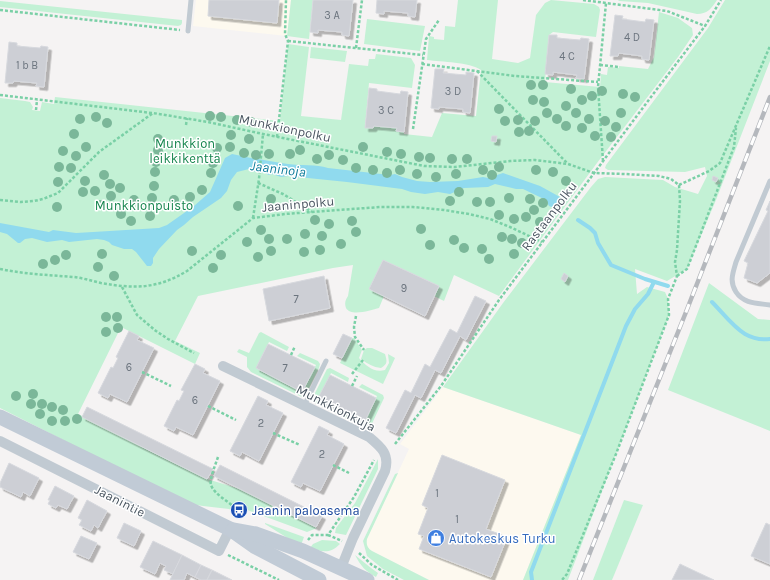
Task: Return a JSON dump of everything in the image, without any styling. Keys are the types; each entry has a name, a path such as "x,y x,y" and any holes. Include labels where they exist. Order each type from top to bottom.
{"main road":[{"name":"Jaanintie","path":"0,417 230,529 254,546 319,580"},
{"name":"Jaanintie","path":"230,529 256,534 303,551 338,574 367,580"}],"street":[{"name":"Munkkionkuja","path":"223,366 368,437 384,451 387,458 385,471 353,538 338,574"},
{"name":"Jaanintie","path":"0,441 219,551"},
{"path":"219,551 230,529"}],"lane":[{"path":"188,31 191,0"},
{"path":"770,181 736,262 732,286 740,297 746,301 770,305"},
{"path":"304,406 326,361"}],"path":[{"path":"277,137 288,41 286,34 286,0"},
{"path":"356,48 362,0"},
{"path":"583,0 667,11 705,26"},
{"name":"Rastaanpolku","path":"395,444 441,386 499,300 705,26 721,0"},
{"path":"603,162 598,82 606,3"},
{"path":"0,10 188,31"},
{"path":"413,129 426,39 438,20"},
{"path":"288,41 423,55"},
{"path":"562,580 567,574 616,454 669,315 668,299 677,276 675,262 680,201 679,185 709,171 720,163 770,46"},
{"path":"422,64 515,76 598,82"},
{"path":"600,65 619,67"},
{"path":"476,71 568,164"},
{"name":"Munkkionpolku","path":"0,95 187,118 424,166 455,167 535,160 568,164 594,173 658,176 670,179 679,185"},
{"path":"36,110 37,100"},
{"path":"0,200 21,202 34,201 58,193 99,152 153,113"},
{"path":"186,125 187,118"},
{"path":"677,276 687,269 734,147 737,123"},
{"path":"253,218 259,179 263,134"},
{"path":"258,183 283,194 312,212"},
{"name":"Jaaninpolku","path":"0,269 17,273 76,277 122,287 152,286 175,278 187,271 253,218 381,207 413,207 469,214 510,226 542,242"},
{"path":"122,287 137,315 168,339 194,353"},
{"path":"356,316 354,337 364,350"},
{"path":"291,355 295,346"},
{"path":"352,374 363,360"},
{"path":"142,372 171,386"},
{"path":"352,386 357,376"},
{"path":"208,406 236,420"},
{"path":"273,433 300,445"},
{"path":"328,535 354,497 376,456"},
{"path":"218,457 210,485 235,508"},
{"path":"333,465 349,472"},
{"path":"309,538 312,535 328,535 342,541"},
{"path":"219,551 279,580"},
{"path":"357,551 372,565 398,580"}],"shaded area":[{"path":"196,0 291,0 287,36 193,26"},
{"path":"443,387 581,435 523,580 429,580 372,551 367,546 367,539 409,449 400,444"}],"green space":[{"path":"291,0 313,0 309,39 287,36"},
{"name":"Munkkionpuisto","path":"458,0 498,0 492,59 518,63 530,58 536,15 545,3 551,0 594,4 599,7 600,10 596,37 553,32 549,35 545,82 600,87 601,74 607,75 608,67 619,68 619,66 648,69 654,57 659,12 678,18 692,28 693,35 499,296 454,275 444,301 434,296 439,286 383,260 369,289 384,296 379,308 366,311 352,312 345,306 353,265 198,296 175,341 200,353 195,364 121,327 78,414 207,479 240,489 317,528 307,532 234,505 231,510 190,504 0,408 0,98 30,102 33,107 32,110 40,111 42,102 54,104 55,97 280,121 288,44 309,47 301,116 341,120 349,64 368,66 369,59 375,59 376,54 411,58 415,65 412,88 369,83 365,127 373,128 374,126 397,128 396,131 404,132 404,134 432,137 442,113 476,116 481,70 470,65 427,60 429,36 434,37 434,39 444,40 445,26 455,27"},
{"path":"618,0 717,0 713,6 704,13 697,14 648,3"},
{"path":"725,0 770,0 770,61 716,200 687,269 667,281 635,269 637,294 647,287 665,292 668,299 669,315 568,580 523,580 581,435 443,387 503,303 598,179 605,177 663,180 675,187 698,194 707,176 705,167 685,172 608,170 605,168 708,28"},
{"path":"0,1 182,20 182,23 178,26 0,7"},
{"path":"367,19 425,26 420,51 364,44"},
{"path":"311,47 347,51 345,62 310,58"},
{"path":"709,283 758,319 770,320 770,431 668,390"},
{"path":"261,332 289,347 287,351 269,342 256,368 302,392 316,365 297,356 300,353 318,361 320,364 304,398 251,372 247,367 247,357 237,352 239,349 249,353 259,333"},
{"path":"352,338 354,338 362,350 359,358 364,364 374,370 385,370 389,363 388,354 395,358 383,384 340,363"},
{"path":"367,348 372,348 385,354 386,364 381,368 375,367 361,359 364,350"},
{"path":"330,368 349,378 348,382 331,373 318,400 364,423 377,396 359,387 362,384 383,395 384,398 369,430 311,401 327,369"},
{"path":"378,459 378,469 346,535 335,533 336,528 355,503"},
{"path":"398,473 367,539 367,546 372,551 429,580 404,580 383,569 367,556 363,541 395,474"},
{"path":"624,500 643,505 612,580 593,580"},
{"path":"265,523 304,537 301,545 294,542"},
{"path":"322,540 336,541 340,544 329,551 310,548 313,544"},
{"path":"355,555 378,573 376,577 364,568"}],"water":[{"path":"232,154 288,164 319,166 390,175 395,174 417,181 430,182 458,181 483,177 488,178 503,173 540,186 560,197 554,208 549,206 546,200 523,189 516,189 495,184 488,187 464,188 450,194 438,192 425,194 402,189 347,182 288,176 281,177 256,172 249,169 237,172 231,180 227,191 221,198 177,230 159,249 153,258 153,263 151,266 147,266 132,249 124,249 112,245 104,240 97,239 69,242 62,240 47,242 32,238 25,239 18,243 7,234 0,232 0,223 49,232 53,230 76,233 159,228 167,225 194,206 210,192 225,158"}],"building":[{"path":"209,0 279,0 277,23 208,16"},
{"path":"313,0 353,0 349,36 342,35 342,32 318,30 318,33 310,32"},
{"path":"377,0 417,0 415,17 408,16 408,13 384,11 384,14 376,13"},
{"path":"615,15 623,16 622,19 645,22 646,19 654,20 649,60 642,59 642,56 619,53 618,56 610,56"},
{"path":"549,35 557,35 557,38 580,40 581,38 589,39 584,79 576,78 577,75 553,72 553,75 545,74"},
{"path":"9,42 17,43 17,46 40,48 41,46 48,47 44,87 36,86 37,83 14,81 13,83 5,83"},
{"path":"435,69 444,69 443,73 466,75 466,72 474,73 470,113 463,112 463,109 439,107 439,109 431,108"},
{"path":"369,88 377,89 377,91 400,94 401,91 408,92 404,132 396,131 397,128 374,126 373,128 365,128"},
{"path":"492,136 497,136 496,142 491,141"},
{"path":"713,176 718,178 716,182 712,180"},
{"path":"770,201 770,273 757,283 744,278 748,263 744,261 768,211 766,210"},
{"path":"383,260 439,286 425,316 369,289"},
{"path":"564,273 568,276 565,282 561,279"},
{"path":"324,276 330,308 269,321 263,289"},
{"path":"475,296 486,301 466,340 460,336 441,373 435,370 421,398 415,395 396,433 386,428 405,390 411,393 425,364 430,367 450,329 457,333"},
{"path":"129,331 139,336 137,340 154,348 127,402 110,394 108,398 98,393 111,367 113,368 118,358 116,357"},
{"path":"343,334 352,338 342,358 333,354"},
{"path":"268,344 315,367 302,392 256,368"},
{"path":"195,364 205,369 203,373 220,381 193,435 176,427 174,431 164,426 177,400 179,401 184,391 181,390"},
{"path":"330,375 376,398 364,423 317,400"},
{"path":"258,396 268,401 266,405 283,413 259,461 242,452 240,456 230,451"},
{"path":"87,407 213,469 207,479 82,417"},
{"path":"319,426 329,431 327,435 344,444 320,491 303,483 301,487 291,482"},
{"path":"442,455 505,480 486,529 507,537 491,577 419,549 424,536 418,534 428,508 422,505"},
{"path":"9,463 39,478 30,496 23,492 21,497 0,487 0,483"},
{"path":"220,465 322,516 316,527 214,476"},
{"path":"55,486 74,496 67,509 58,505 56,508 48,504 50,500 48,500"},
{"path":"87,500 107,511 98,528 94,525 91,531 79,525 82,520 78,518"},
{"path":"124,523 141,531 134,546 117,538"},
{"path":"766,523 770,525 770,564 751,556"},
{"path":"81,536 97,543 89,559 73,552"},
{"path":"153,541 182,555 173,574 164,570 166,566 160,563 155,574 140,567"},
{"path":"182,555 201,565 195,577 187,573 184,580 170,580"},
{"path":"680,564 699,573 714,580 672,580"},
{"path":"201,565 212,570 207,580 201,580 195,577"},
{"path":"212,570 232,580 207,580"}],"waterway":[{"name":"Jaaninoja","path":"578,220 595,233 598,243 611,265 645,279 668,286"},
{"path":"532,580 531,572 626,326 635,309 648,294 654,282"},
{"name":"Jaaninoja","path":"712,302 745,334 751,337 770,339"}],"railway":[{"path":"579,580 770,97"}],"place":[{"name":"Jaanin paloasema","path":"239,510"},
{"name":"Autokeskus Turku","path":"436,538"}],"park label":[{"name":"Munkkion leikkikenttä","path":"185,150"}]}
